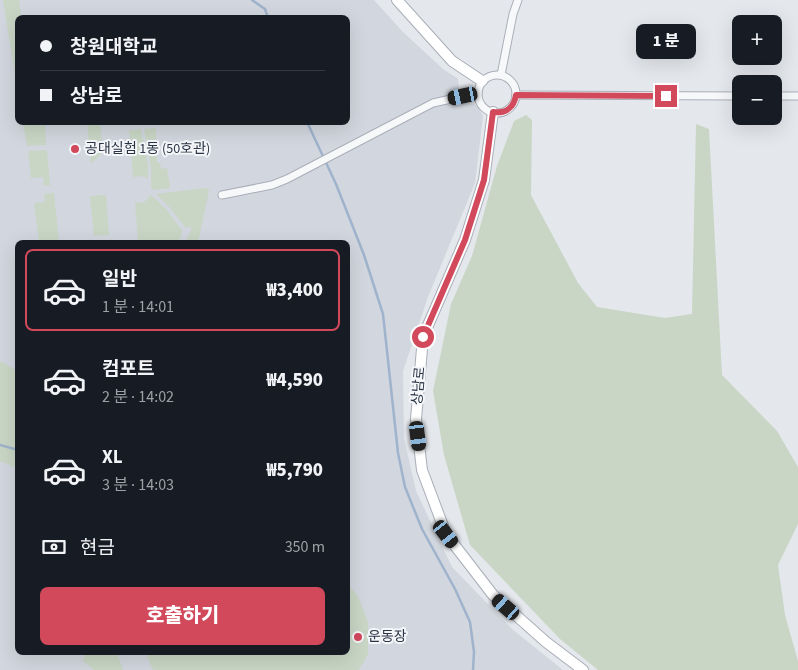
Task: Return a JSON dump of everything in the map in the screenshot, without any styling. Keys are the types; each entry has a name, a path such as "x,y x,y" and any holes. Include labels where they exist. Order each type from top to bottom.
{"street":[{"path":"397,0 452,61 482,82"},
{"path":"500,75 513,14 518,0"},
{"path":"492,75 500,75 511,80 515,85 516,95 514,104 509,109 503,112 493,112 481,104 478,93 482,82 492,75"},
{"path":"222,195 272,185 339,153 433,103 478,93"},
{"path":"516,95 732,96"},
{"path":"782,96 798,96"},
{"name":"상남로","path":"493,112 484,180 465,240 423,337 416,419 422,470 446,534 492,595 546,642 583,670"}],"shaded area":[{"path":"0,0 374,0 403,32 443,69 458,79 459,91 464,103 474,104 479,108 483,116 475,183 428,297 403,371 404,438 416,491 452,567 512,629 563,670 0,670"}],"green space":[{"path":"3,0 19,0 21,15 15,15 15,75"},
{"path":"526,115 532,120 531,195 578,283 597,307 665,318 692,314 696,124 709,129 722,375 777,431 798,467 798,524 778,565 785,615 798,661 798,670 598,670 560,639 470,545 444,455 433,391 451,304 472,256 497,166 514,121"},
{"path":"23,125 45,125 46,145 27,146"},
{"path":"87,125 100,125 103,152 91,164"},
{"path":"156,128 157,163 160,163 161,169 167,168 170,188 152,190 151,168 144,129"},
{"path":"141,129 148,165 148,179 143,176 133,177 129,130"},
{"path":"47,150 50,185 44,186 43,177 31,178 28,151"},
{"path":"208,189 198,240 186,240 192,229 185,227 156,194"},
{"path":"54,193 59,240 39,240 34,203 45,202 44,194"},
{"path":"106,195 109,235 94,236 90,196"},
{"path":"151,195 166,209 181,229 180,240 138,240 135,202 143,203"},
{"path":"0,361 15,370 15,467 0,461"},
{"name":"운동장","path":"350,587 358,596 368,622 368,654 359,670 153,670 147,655 350,655"},
{"path":"85,655 118,655 123,670 94,670 83,661"}],"waterway":[{"path":"252,0 265,9 267,15"},
{"path":"308,125 336,184 364,255 383,314 398,453 405,487 422,529 455,589 470,622 474,652 473,670"},
{"path":"0,445 15,449"}],"place":[{"name":"공대실험 1동 (50호관)","path":"75,149"},
{"name":"운동장","path":"358,637"}],"route":[{"path":"423,337 470,225 484,180 493,112 503,112 509,109 514,104 516,95 666,96"}]}
